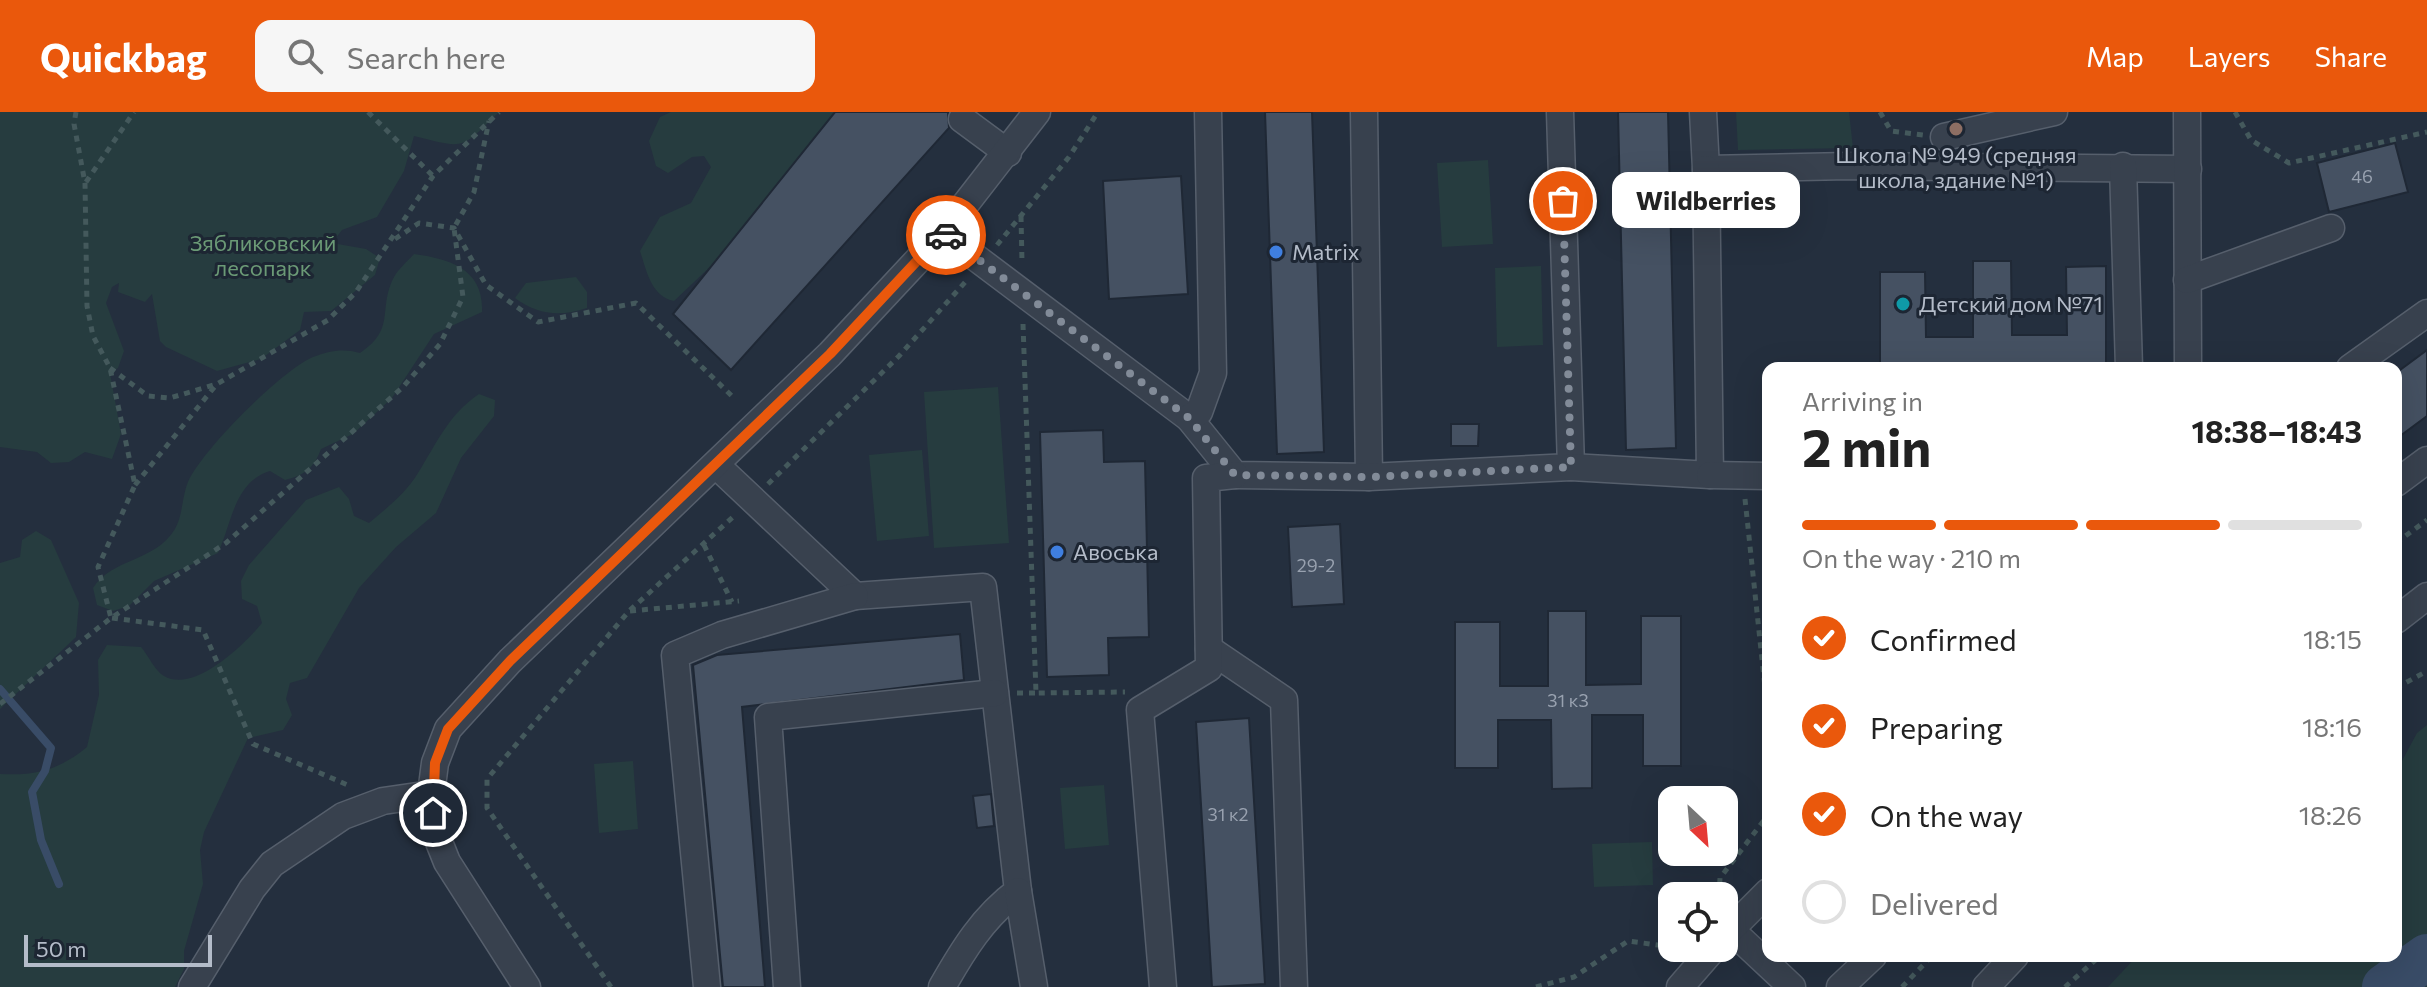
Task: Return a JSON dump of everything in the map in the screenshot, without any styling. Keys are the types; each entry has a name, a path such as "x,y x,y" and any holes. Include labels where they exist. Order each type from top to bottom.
{"street":[{"path":"527,987 447,862 435,832 431,794 435,763 448,729 510,661 830,354 943,233 1037,112"},
{"path":"1189,418 1199,412 1213,373 1208,112"},
{"path":"1364,112 1369,477"},
{"path":"1560,112 1571,467"},
{"path":"1703,112 1710,475"},
{"path":"1944,137 2054,112"},
{"path":"2187,112 2188,362"},
{"path":"962,119 1008,153"},
{"path":"1706,169 2123,166 2188,169"},
{"path":"2123,166 2129,362"},
{"path":"2187,280 2331,228"},
{"path":"943,233 1189,418 1235,475"},
{"path":"2358,362 2427,313"},
{"path":"2402,479 2427,460"},
{"path":"716,465 855,596"},
{"path":"1163,987 1140,710 1209,668 1206,478 1235,475 1369,477 1571,467 1756,477"},
{"path":"707,987 675,655 722,635 855,596 983,587 1018,891 1034,987"},
{"path":"2402,615 2427,596"},
{"path":"1209,649 1284,700 1294,987"},
{"path":"787,987 768,717 995,693"},
{"path":"192,987 252,889 272,864 343,816 383,801 431,794"},
{"path":"942,987 966,944 997,907 1018,891"},
{"path":"1738,923 1762,898"},
{"path":"1738,949 1792,987"},
{"path":"1680,987 1702,962"},
{"path":"1840,987 1867,962"},
{"path":"1986,987 2009,962"}],"path":[{"path":"76,112 74,124 85,183 87,306 93,336 110,368 135,485"},
{"path":"85,183 134,112"},
{"path":"368,112 433,176"},
{"path":"110,368 148,396 170,398 217,384 328,320 356,292 433,176 499,112"},
{"path":"611,987 487,808 487,779 629,611 752,500 899,356 1021,216 1069,157 1098,112"},
{"path":"1880,112 1891,131 1944,137"},
{"path":"2235,112 2251,140 2289,163 2427,132"},
{"path":"0,704 111,618 226,543 403,387 440,344 463,297 454,228 474,192 489,121"},
{"path":"1021,216 1036,693 1170,692"},
{"path":"392,241 419,223 454,228"},
{"path":"454,228 486,285 538,322 636,303 735,399"},
{"path":"111,618 98,567 135,485 217,384"},
{"path":"1756,477 1762,596"},
{"path":"2402,539 2427,520"},
{"path":"704,545 732,602"},
{"path":"629,611 745,600"},
{"path":"111,618 203,630 253,744 383,801"},
{"path":"2402,685 2427,671"},
{"path":"1720,882 1762,823"},
{"path":"1536,987 1574,977 1628,941 1658,945"},
{"path":"1902,987 1926,962"},
{"path":"2065,987 2093,962"}],"green space":[{"name":"Зябликовский лесопарк","path":"0,112 499,112 477,134 461,143 444,143 414,136 404,171 377,217 342,230 332,243 366,249 380,258 375,275 331,311 304,312 300,330 261,359 217,371 166,347 160,341 152,294 145,302 118,292 119,283 112,287 106,303 124,351 118,368 110,373 121,434 112,459 85,452 69,462 51,463 37,452 0,447"},
{"path":"671,112 895,112 731,247 674,301 655,289 640,251 660,217 691,203 711,167 704,156 692,157 668,173 656,166 649,141 660,117"},
{"path":"1736,112 1849,112 1853,148 1738,150"},
{"path":"1488,160 1493,244 1442,247 1437,163"},
{"path":"414,254 452,263 471,276 481,297 482,312 434,334 392,398 353,434 321,449 308,470 285,480 270,471 249,484 236,505 218,553 154,581 129,606 113,611 97,605 93,588 101,578 167,540 178,524 186,487 196,468 264,394 313,357 336,351 360,353 371,344 382,327 393,279"},
{"path":"1541,266 1543,345 1497,347 1495,268"},
{"path":"576,277 587,292 587,308 568,313 550,313 532,308 515,298 526,283"},
{"path":"998,387 1009,543 934,548 924,392"},
{"path":"479,394 495,400 494,416 461,458 436,513 396,547 359,588 307,678 290,683 286,699 292,715 283,730 248,738 204,832 200,850 203,884 184,951 184,969 175,987 0,987 0,774 46,770 67,761 87,747 99,695 98,660 107,645 141,647 161,674 176,680 204,673 231,654 262,623 257,606 242,599 241,581 249,565 306,500 339,487 349,499 354,516 369,523 408,487 451,420"},
{"path":"922,450 929,536 877,541 869,455"},
{"path":"36,531 51,540 79,603 76,637 0,709 0,563 20,557 22,540"},
{"path":"2427,725 2427,987 2108,987 2131,962 2402,962 2402,761 2417,733"},
{"path":"633,761 638,829 599,833 594,764"},
{"path":"1104,785 1109,845 1065,849 1060,788"},
{"path":"1652,842 1653,885 1594,887 1592,844"}],"building":[{"path":"835,112 948,112 949,128 731,370 673,314"},
{"path":"1265,112 1312,112 1324,452 1277,454"},
{"path":"1618,112 1668,112 1676,448 1626,450"},
{"path":"2395,143 2408,192 2329,212 2317,163"},
{"path":"1181,176 1188,294 1109,299 1103,181"},
{"name":"Детский дом №71","path":"1973,261 2011,261 2012,335 2067,335 2066,267 2106,266 2106,362 1880,362 1880,272 1925,272 1926,337 1973,337"},
{"path":"2427,350 2427,416 2402,435 2402,369"},
{"path":"1451,424 1479,424 1478,446 1451,446"},
{"path":"1103,430 1104,462 1145,461 1149,637 1108,638 1109,675 1047,677 1040,432"},
{"path":"1340,524 1344,604 1292,607 1288,527"},
{"path":"1548,611 1586,611 1586,685 1641,684 1641,616 1681,616 1681,766 1643,766 1643,715 1592,715 1592,788 1552,789 1551,720 1498,720 1498,768 1455,768 1455,622 1500,622 1500,686 1548,686"},
{"path":"960,634 964,680 742,707 765,987 723,987 693,665 717,655"},
{"path":"1249,718 1265,984 1212,987 1196,722"},
{"path":"991,794 994,826 977,828 973,796"}],"waterway":[{"path":"0,689 51,748 45,771 32,792 41,840 59,884"},
{"path":"2385,987 2427,957"}],"way so far":[{"path":"946,235 1189,418 1235,475 1369,477 1571,467 1563,201"}],"place":[{"name":"Школа № 949 (средняя школа, здание №1)","path":"1956,129"},
{"name":"Wildberries","path":"1563,201"},
{"name":"Matrix","path":"1276,252"},
{"name":"Детский дом №71","path":"1903,304"},
{"name":"Авоська","path":"1057,552"}],"route":[{"path":"433,813 431,794 435,763 448,729 510,661 830,354 943,233 946,235"}]}
